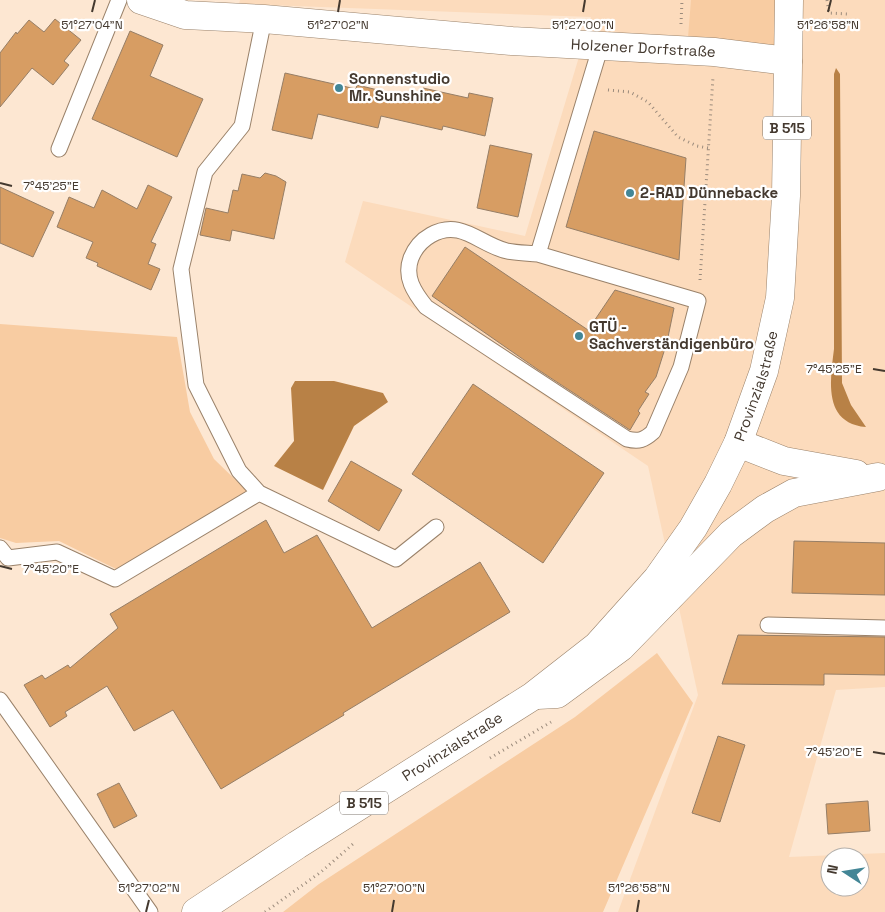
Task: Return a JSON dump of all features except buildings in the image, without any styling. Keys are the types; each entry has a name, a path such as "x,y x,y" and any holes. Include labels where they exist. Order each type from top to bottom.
{"street":[{"name":"Holzener Dorfstraße","path":"141,0 185,15 264,19 512,40 714,52 788,61"},
{"name":"Provinzialstraße","path":"196,912 297,845 533,696 596,646 657,578 694,528 738,443 764,371 780,298 786,196 789,0"},
{"path":"738,443 784,461 882,477"},
{"name":"Provinzialstraße","path":"533,696 557,694 621,647 732,534 765,509 794,492 882,477"}],"lane":[{"path":"59,149 120,0"},
{"path":"264,19 242,126 204,172 181,269 196,385 239,471 259,493 396,559 436,527"},
{"path":"538,254 601,45"},
{"path":"452,229 466,232 506,251 538,254 698,301 681,367 653,432 644,439 636,441 627,439 426,307 417,296 410,282 408,268 418,245 438,231 452,229"},
{"path":"0,548 8,558 57,552 115,579 259,493"},
{"path":"768,625 885,628"},
{"path":"0,700 150,912"}],"path":[{"path":"827,0 829,13 848,14"},
{"path":"700,278 714,52"},
{"path":"588,88 630,92 648,102 678,137 697,146 708,148"}],"shaded area":[{"path":"240,0 885,0 885,687 836,690 789,857 820,856 820,897 870,897 870,854 885,853 885,912 618,912 698,695 648,466 345,262 363,201 525,236 591,17 239,4"},
{"path":"691,0 789,0 788,61 687,50"},
{"path":"836,68 840,74 842,383 851,405 866,427 852,424 842,418 832,398 831,387 834,349 834,74"},
{"path":"0,324 177,337 190,412 214,459 248,492 120,571 59,541 16,543 0,538"},
{"path":"295,381 334,381 383,393 388,402 354,426 323,490 274,466 294,441 291,388"},
{"path":"657,653 693,703 603,912 283,912 319,884 575,717"}],"place":[{"name":"Sonnenstudio Mr. Sunshine","path":"339,88"},
{"name":"2-RAD Dünnebacke","path":"630,193"},
{"name":"GTÜ - Sachverständigenbüro","path":"579,336"}]}
